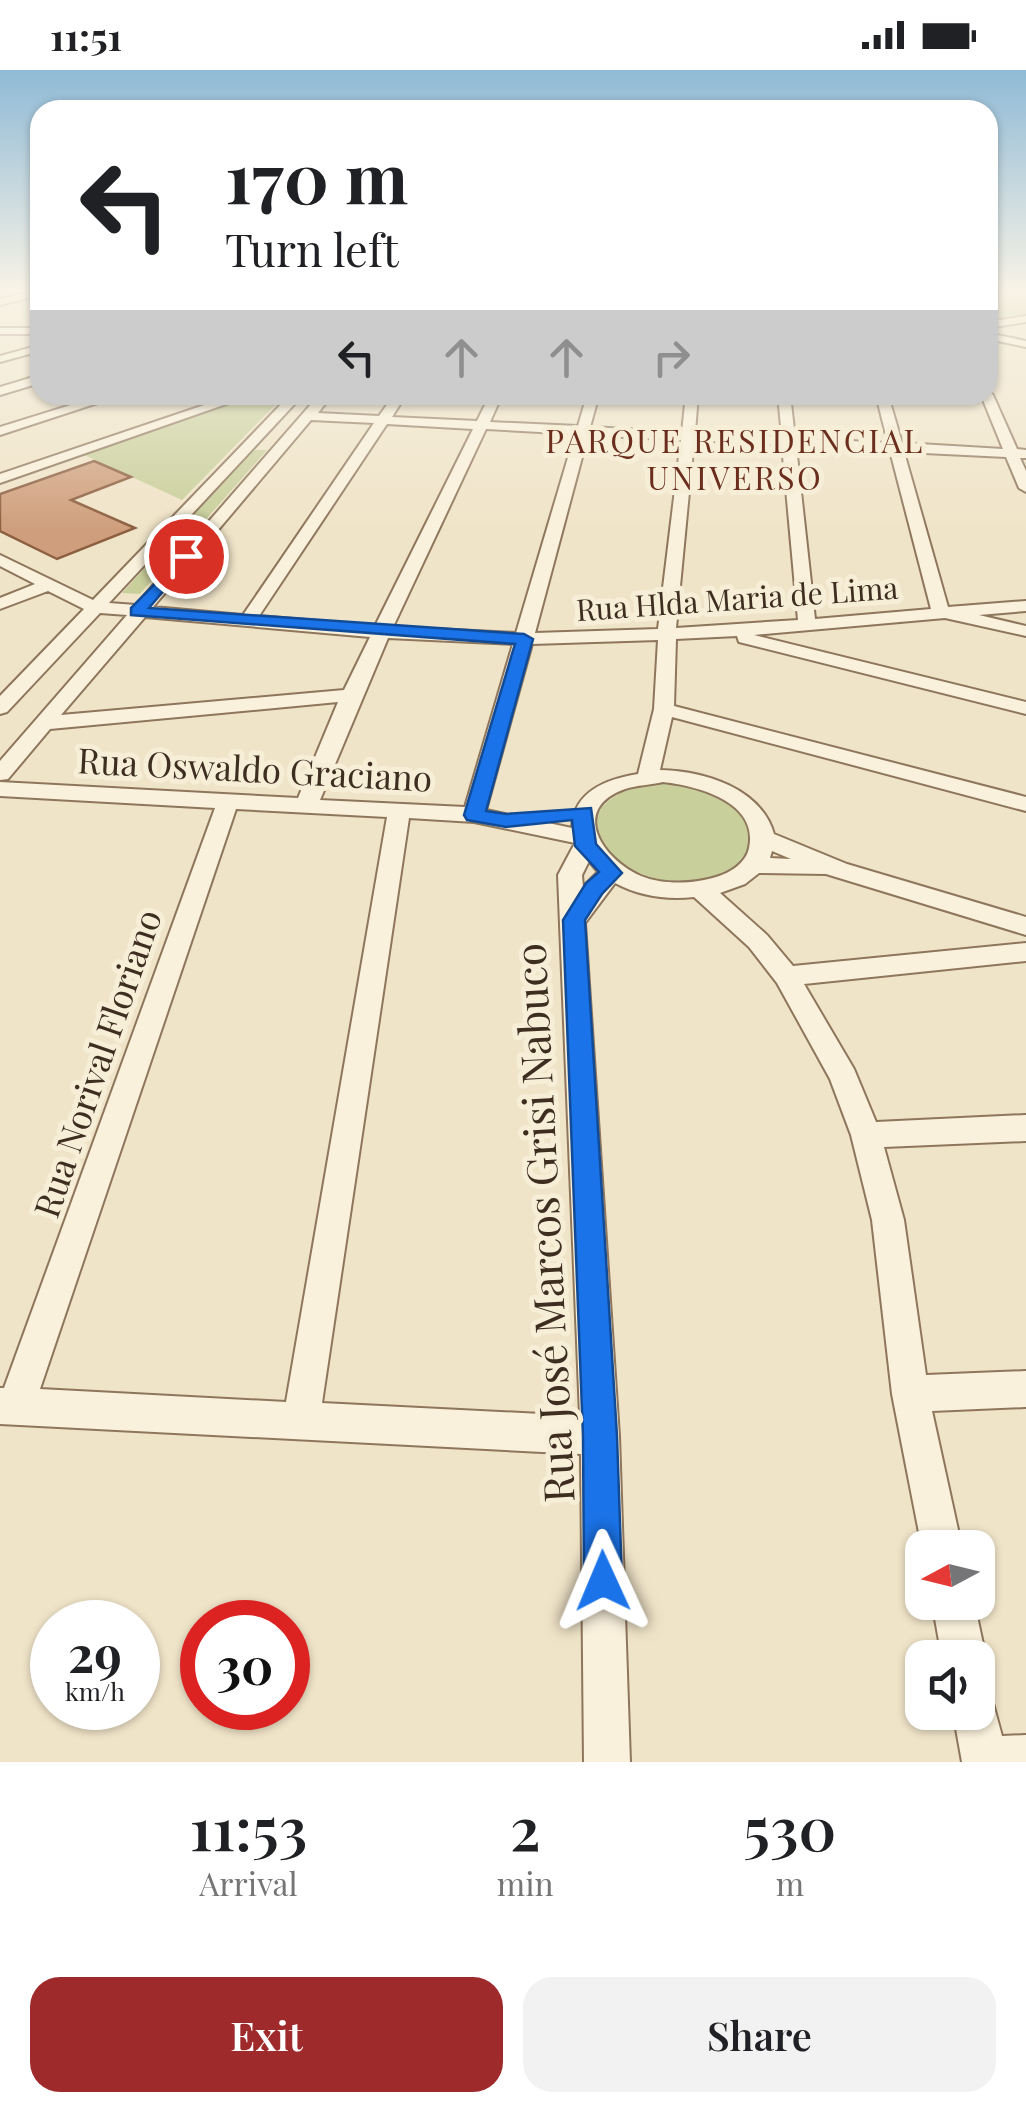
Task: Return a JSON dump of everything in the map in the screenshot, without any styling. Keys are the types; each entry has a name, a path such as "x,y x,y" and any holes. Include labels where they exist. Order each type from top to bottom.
{"street":[{"path":"0,391 30,382"},
{"path":"0,431 84,405"},
{"path":"0,478 216,405"},
{"path":"0,708 288,405"},
{"path":"0,774 317,405"},
{"path":"248,620 392,405"},
{"path":"307,804 351,694 491,405"},
{"path":"474,815 589,405"},
{"path":"648,777 664,710 690,405"},
{"path":"785,405 807,625"},
{"path":"885,405 941,612 1026,631"},
{"path":"992,405 1019,454 1026,488"},
{"path":"308,416 1019,454"},
{"path":"257,438 287,439"},
{"path":"0,560 93,607"},
{"path":"0,604 49,584"},
{"name":"Rua Hlda Maria de Lima","path":"93,607 380,632 524,639 724,632 1026,606"},
{"path":"724,632 1026,708"},
{"path":"69,693 80,708 100,714 129,715"},
{"path":"45,722 351,694"},
{"path":"664,710 1026,804"},
{"path":"660,736 678,777"},
{"path":"648,777 678,777 726,792 745,805 757,821 762,838 753,865 730,882 701,890 654,889 612,873 584,832 608,788 648,777"},
{"name":"Rua Oswaldo Graciano","path":"0,789 474,815 584,832"},
{"name":"Rua Norival Floriano","path":"7,1406 228,801"},
{"path":"301,1421 399,812"},
{"name":"Rua José Marcos Grisi Nabuco","path":"584,832 570,875 600,1436 607,1762"},
{"path":"762,838 839,870 1026,926"},
{"path":"753,865 839,870"},
{"name":"Rua José Marcos Grisi Nabuco","path":"574,920 594,889 612,873"},
{"path":"730,882 758,942"},
{"path":"701,890 758,942 786,976 844,1077 866,1135 888,1220 910,1394 938,1530"},
{"path":"786,976 1026,952"},
{"path":"866,1135 1026,1128"},
{"path":"910,1394 1026,1389"},
{"path":"7,1406 600,1436"},
{"path":"984,1730 999,1760"}],"green space":[{"path":"228,405 275,405 182,500 84,455"},
{"path":"252,450 267,450 140,594 122,593"},
{"path":"655,782 701,788 731,802 742,813 752,838 743,861 713,878 680,882 650,877 624,865 605,848 596,830 600,811 619,794"}],"building":[{"path":"94,461 131,477 71,500 135,528 57,559 0,531 0,494"}],"district":[{"name":"PARQUE RESIDENCIAL UNIVERSO","path":"735,458"}],"route":[{"path":"186,556 137,612 380,632 524,639 474,815 506,820 584,812 581,824 586,846 612,873 594,889 574,920 600,1436 603,1581"}]}
